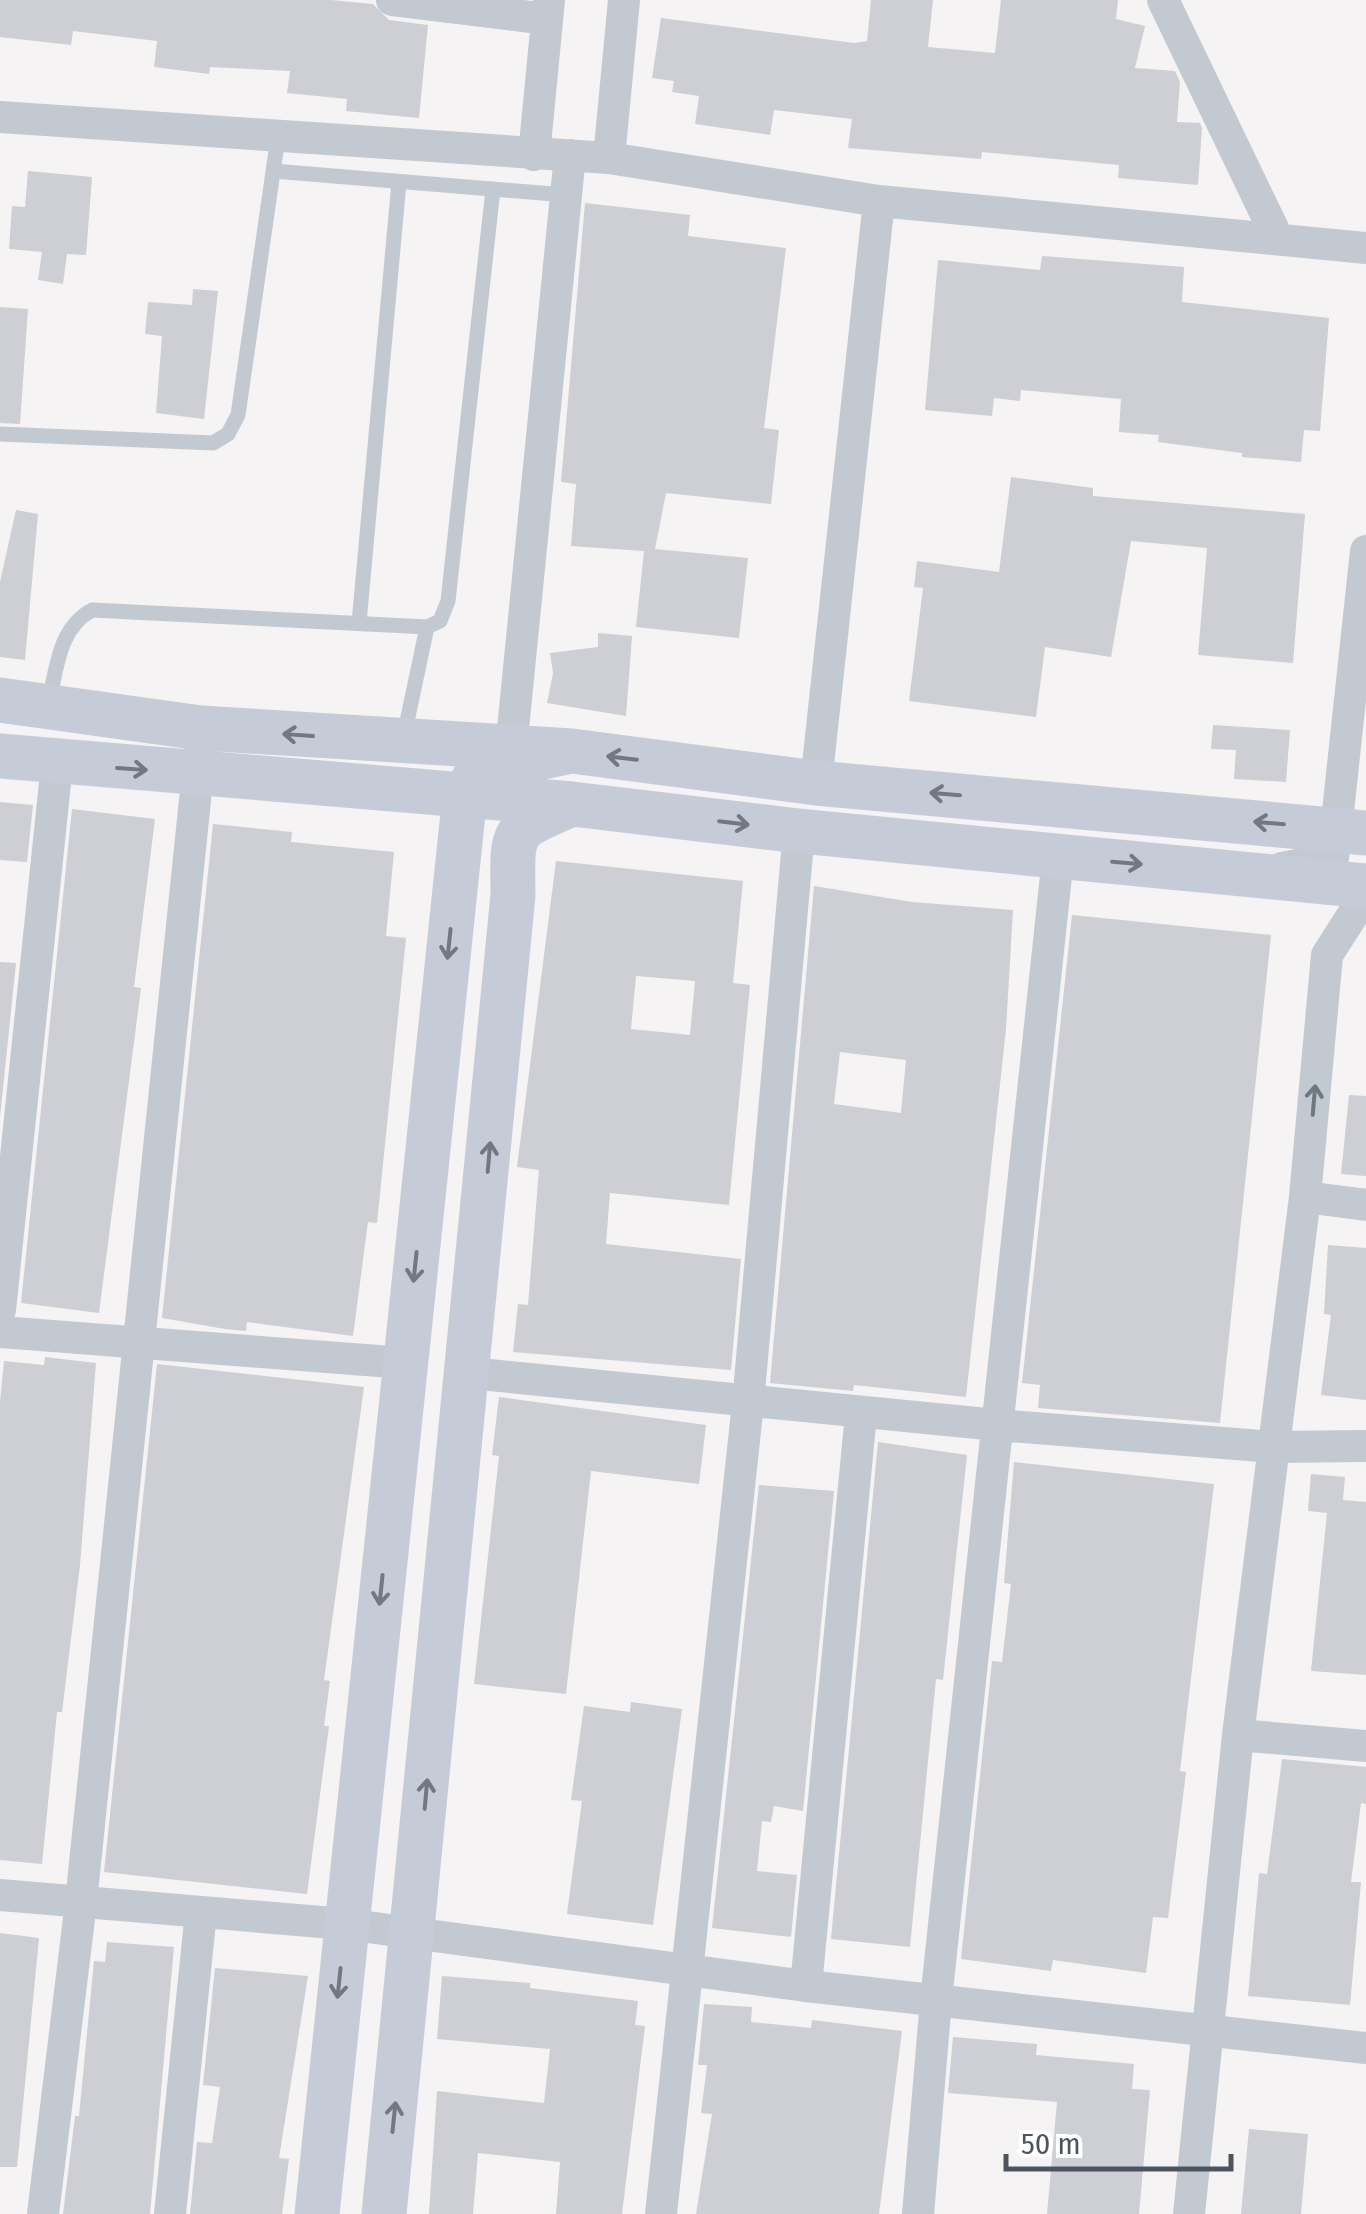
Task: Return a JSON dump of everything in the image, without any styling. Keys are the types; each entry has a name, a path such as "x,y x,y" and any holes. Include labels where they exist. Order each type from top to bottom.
{"street":[{"path":"392,0 548,10 534,155"},
{"path":"609,158 624,0"},
{"path":"1162,0 1278,239"},
{"path":"0,117 609,158 879,201 1366,248"},
{"path":"511,749 570,155"},
{"path":"816,783 879,201"},
{"path":"1250,875 1333,858 1351,831 1366,551"},
{"path":"0,700 201,728 572,751 816,783 1351,831"},
{"path":"44,2214 81,1902 201,728"},
{"path":"317,2214 465,794 479,770 572,751"},
{"path":"0,756 56,764 572,804 800,832 1366,886"},
{"path":"0,1310 56,764"},
{"path":"384,2214 514,896 512,844 522,826 572,804"},
{"path":"661,2214 748,1403 800,832"},
{"path":"918,2214 936,2000 1058,857"},
{"path":"454,892 474,879 499,882 514,896"},
{"path":"1189,2214 1238,1735 1305,1197 1327,955 1366,894"},
{"path":"1305,1197 1366,1205"},
{"path":"0,1332 424,1363 436,1372 443,1388 435,1464 451,1534"},
{"path":"469,1373 997,1426 1274,1448 1366,1446"},
{"path":"806,1986 861,1414"},
{"path":"1238,1735 1366,1746"},
{"path":"0,1895 345,1924 806,1986 1209,2034 1366,2048"},
{"path":"170,2214 201,1912"}],"lane":[{"path":"0,434 212,442 228,434 238,415 278,137"},
{"path":"273,171 566,195"},
{"path":"359,623 399,182"},
{"path":"48,705 65,637 75,619 92,610 427,627 440,621 448,602 493,189"},
{"path":"402,742 427,627"}],"building":[{"path":"0,0 331,0 373,4 389,20 428,25 419,118 346,111 347,99 287,93 290,71 210,67 209,74 154,67 157,41 73,31 71,45 0,37"},
{"path":"871,0 933,0 928,47 995,53 1001,0 1118,0 1116,19 1145,26 1135,68 1175,71 1180,82 1177,122 1200,123 1198,185 1118,178 1119,165 982,152 981,159 848,148 852,119 774,110 770,135 695,124 699,96 672,92 674,81 652,78 661,18 854,43 867,41"},
{"path":"28,171 92,177 86,255 67,254 63,284 38,280 42,252 9,249 12,206 25,207"},
{"path":"585,203 690,215 688,236 786,248 764,428 779,430 771,504 666,493 655,549 748,558 739,638 636,627 644,551 571,546 576,484 561,482"},
{"path":"1042,256 1184,267 1182,302 1329,318 1320,431 1304,430 1301,462 1242,457 1242,453 1158,442 1159,435 1119,432 1121,399 1021,390 1020,401 994,398 992,416 925,410 938,260 1040,270"},
{"path":"193,289 218,291 204,419 156,413 162,336 145,334 148,302 192,305"},
{"path":"0,307 28,309 20,424 0,423"},
{"path":"1011,477 1093,488 1093,496 1305,514 1293,663 1198,655 1207,548 1131,541 1111,657 1045,647 1036,717 909,701 923,588 914,587 917,561 999,572"},
{"path":"16,510 38,514 25,660 0,657 0,582"},
{"path":"598,633 632,636 626,716 547,703 553,673 550,653 598,647"},
{"path":"1213,725 1290,730 1286,782 1234,779 1236,750 1211,749"},
{"path":"0,802 33,805 27,862 0,860"},
{"path":"72,809 155,819 134,987 141,988 99,1313 21,1303"},
{"path":"213,824 292,832 291,842 394,852 386,936 406,938 377,1223 368,1222 353,1336 247,1322 246,1331 162,1318"},
{"path":"556,861 743,881 733,983 750,985 729,1205 610,1193 606,1244 741,1259 731,1370 513,1352 518,1304 528,1305 539,1170 517,1167","holes":["636,976 695,981 690,1035 631,1029"]},
{"path":"814,886 912,902 1013,910 1006,1029 966,1397 854,1385 853,1391 770,1383","holes":["840,1052 906,1060 901,1113 834,1104"]},
{"path":"1072,915 1271,935 1220,1423 1038,1408 1040,1385 1022,1383"},
{"path":"0,962 16,963 0,1117"},
{"path":"1349,1095 1366,1096 1366,1176 1341,1174"},
{"path":"1328,1245 1366,1248 1366,1400 1321,1395 1331,1315 1324,1314"},
{"path":"45,1357 96,1363 80,1565 62,1712 57,1712 42,1864 0,1860 0,1402 4,1361 44,1365"},
{"path":"157,1364 364,1387 324,1680 330,1681 324,1726 329,1726 307,1894 104,1872"},
{"path":"499,1397 706,1425 699,1484 591,1471 566,1694 474,1684 499,1456 492,1455"},
{"path":"878,1442 967,1455 943,1680 936,1679 910,1947 831,1939"},
{"path":"1014,1462 1214,1484 1180,1771 1186,1772 1168,1918 1153,1917 1146,1973 1053,1960 1051,1971 961,1959 992,1661 1002,1662 1011,1584 1004,1583"},
{"path":"1311,1474 1345,1477 1343,1500 1366,1502 1366,1675 1311,1671 1327,1513 1308,1511"},
{"path":"759,1485 834,1491 803,1811 774,1806 771,1822 762,1821 757,1871 797,1875 791,1937 712,1928"},
{"path":"631,1702 682,1709 653,1925 567,1914 582,1801 571,1800 584,1706 630,1712"},
{"path":"1282,1759 1366,1767 1366,1804 1361,1803 1351,1882 1361,1882 1350,2005 1248,1996 1259,1873 1267,1874"},
{"path":"0,1933 39,1938 17,2167 0,2167"},
{"path":"107,1942 174,1947 150,2214 63,2214 75,2116 79,2116 94,1961 105,1962"},
{"path":"215,1968 308,1976 279,2158 289,2159 282,2214 190,2214 197,2142 212,2143 220,2087 203,2085"},
{"path":"442,1976 530,1983 530,1988 638,2001 635,2025 645,2026 622,2214 556,2214 560,2162 478,2153 473,2214 429,2214 437,2091 544,2103 550,2049 437,2039"},
{"path":"704,2004 752,2007 751,2022 811,2028 812,2020 902,2031 879,2214 696,2214 712,2114 701,2113 707,2065 698,2065"},
{"path":"953,2037 1037,2044 1036,2055 1134,2064 1132,2089 1150,2090 1139,2214 1047,2214 1057,2102 948,2093"},
{"path":"1249,2129 1308,2134 1301,2214 1241,2214"}]}
